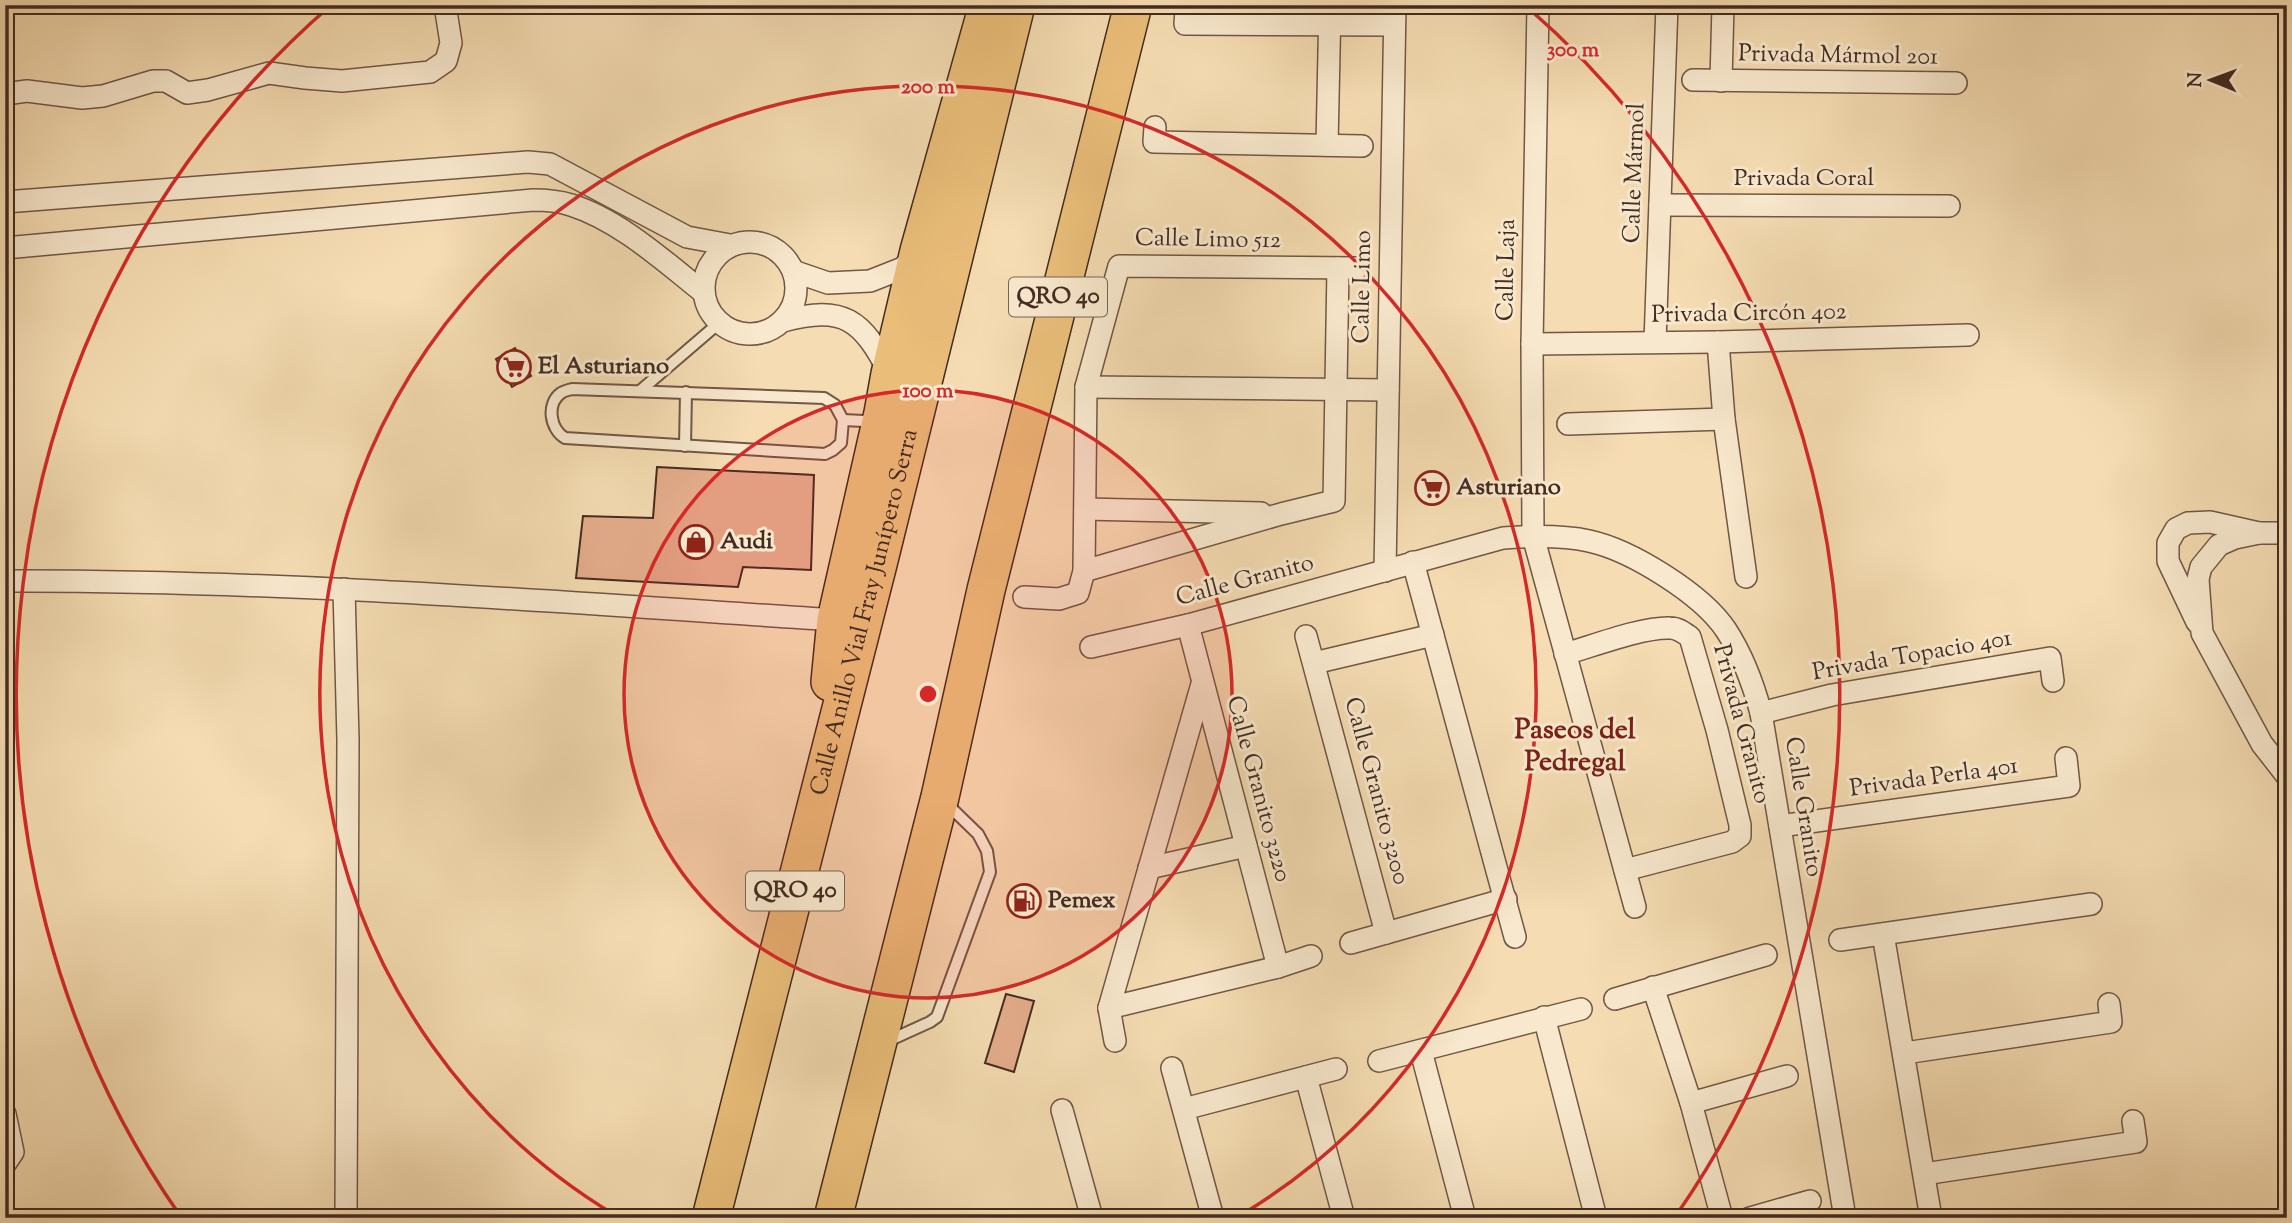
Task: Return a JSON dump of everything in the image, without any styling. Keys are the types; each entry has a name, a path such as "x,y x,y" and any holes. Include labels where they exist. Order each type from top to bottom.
{"highway":[{"path":"819,800 856,449 883,413 919,251 988,5"},
{"name":"Calle Anillo Vial Fray Junípero Serra","path":"711,1218 819,800 1016,5"},
{"name":"QRO 40","path":"833,1218 940,797 986,590 1133,5"}],"street":[{"path":"5,94 27,91 82,98 103,96 153,80 166,81 187,93 269,73 342,81 430,72 446,61 450,43 445,5"},
{"name":"Calle Laja","path":"1534,536 1532,344 1538,5"},
{"name":"Calle Mármol","path":"1655,342 1667,5"},
{"name":"Privada Mármol 201","path":"1721,81 1723,5"},
{"path":"1186,10 1185,24 1330,15 1395,15"},
{"path":"1327,145 1330,15"},
{"name":"Calle Limo","path":"1385,571 1395,15"},
{"name":"Privada Mármol 201","path":"1693,80 1956,83"},
{"path":"1156,127 1154,142 1363,146"},
{"path":"5,202 528,162 550,164 687,237 730,245 749,241 769,245 784,256 793,271 796,289 793,306 783,321"},
{"path":"5,248 533,200 558,201 605,220 653,252 704,292"},
{"name":"Privada Coral","path":"1660,205 1949,206"},
{"path":"730,245 715,257 705,274 704,292 708,309 719,323 734,332 751,335 768,331 783,321 802,316 833,314 860,327 878,351 890,374"},
{"path":"793,271 828,283 870,281 903,268 919,251"},
{"name":"Calle Limo 512","path":"1119,266 1348,268 1336,390 1334,501 1084,570 1086,387 1119,266"},
{"name":"Privada Circón 402","path":"1532,344 1968,335"},
{"path":"1718,342 1724,419 1746,577"},
{"path":"1086,387 1388,390"},
{"path":"1568,424 1724,419"},
{"name":"Calle Limo 512","path":"1085,509 1281,514"},
{"path":"2259,533 2210,522 2188,523 2176,529 2172,536 2168,544 2168,561 2202,634 2262,744 2287,776"},
{"path":"2202,634 2198,579 2201,567 2219,545 2235,538 2259,533 2287,533"},
{"path":"1534,536 1635,907"},
{"name":"Calle Granito","path":"1091,647 1188,625 1503,538 1534,536 1590,541 1638,559 1688,592 1724,628 1751,675 1761,713 1845,1218"},
{"path":"1413,562 1515,937"},
{"path":"1024,597 1059,598 1078,593 1084,570"},
{"path":"5,581 98,580 344,589 836,620"},
{"path":"344,589 348,740 345,1218"},
{"name":"Calle Granito 3220","path":"1188,625 1279,967"},
{"name":"Privada Granito","path":"1565,654 1653,629 1672,627 1681,630 1690,636 1717,730 1740,825 1740,836 1732,842 1625,870"},
{"path":"1314,663 1433,635"},
{"name":"Calle Granito 3200","path":"1306,636 1387,933"},
{"name":"Privada Topacio 401","path":"1761,713 1832,695 2050,658 2053,681"},
{"path":"1115,1041 1109,1008 1202,684"},
{"name":"Privada Perla 401","path":"1780,826 2069,786 2066,758"},
{"path":"1149,868 1246,846"},
{"path":"1351,943 1506,900"},
{"path":"1840,940 2091,904"},
{"path":"1883,934 1931,1218"},
{"path":"1615,999 1766,955"},
{"path":"1109,1008 1279,967 1311,956"},
{"path":"1653,987 1691,1103 1722,1218"},
{"path":"1905,1054 2112,1022 2109,1004"},
{"path":"1379,1061 1581,1009"},
{"path":"1544,1017 1596,1218"},
{"path":"1421,1051 1465,1218"},
{"path":"1172,1068 1213,1218"},
{"path":"1184,1109 1336,1069"},
{"path":"1691,1103 1787,1076"},
{"path":"1306,1077 1344,1218"},
{"path":"1062,1110 1092,1218"},
{"path":"5,1114 13,1152 5,1164"},
{"path":"1924,1174 2136,1142 2133,1121"},
{"path":"1075,1218 1082,1179"},
{"path":"1751,1218 1810,1201"}],"lane":[{"path":"641,390 719,323"},
{"path":"572,389 686,392 824,398 835,405 856,449 833,450 825,454 565,439 556,433 552,425 552,406 559,394 572,389"},
{"path":"685,446 686,392"},
{"path":"843,420 864,421 883,413"},
{"path":"877,1046 937,1017 990,872 987,850 978,834 940,797"}],"building":[{"name":"El Asturiano","path":"515,348 531,376 512,387 496,359"},
{"name":"Audi","path":"657,467 814,475 811,570 743,567 738,587 576,578 583,516 653,518"},
{"path":"1006,994 1034,1001 1014,1072 985,1063"}],"place":[{"name":"El Asturiano","path":"514,367"},
{"name":"Asturiano","path":"1432,488"},
{"name":"Audi","path":"696,542"},
{"name":"Pemex","path":"1024,901"}],"district":[{"name":"Paseos del Pedregal","path":"1575,747"}]}
